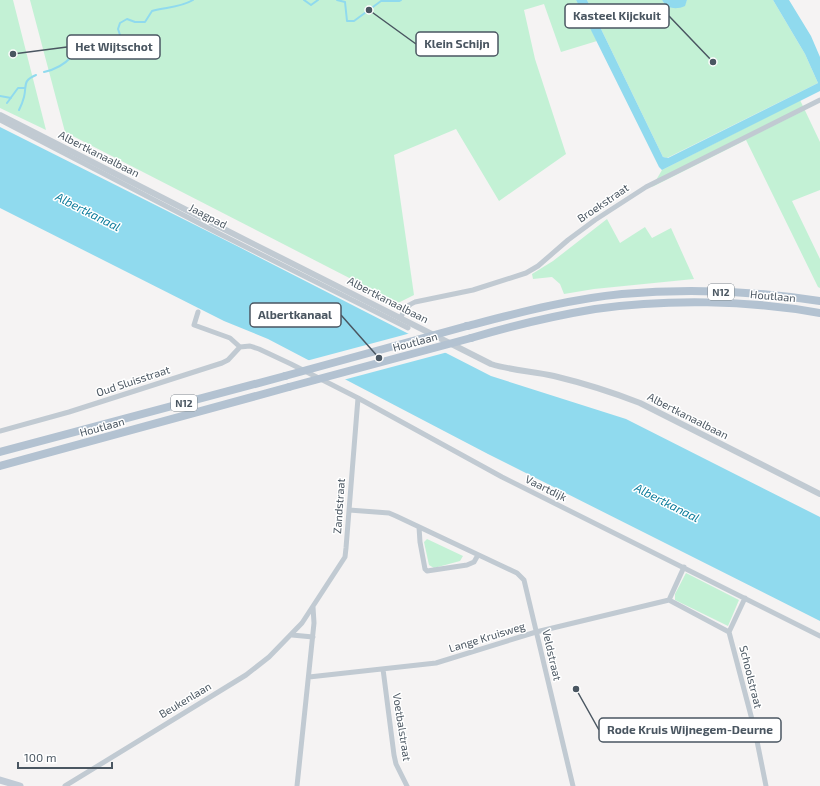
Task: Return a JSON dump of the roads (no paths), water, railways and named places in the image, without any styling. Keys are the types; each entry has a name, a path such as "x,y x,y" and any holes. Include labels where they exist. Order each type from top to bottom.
{"main road":[{"name":"Houtlaan","path":"0,452 467,326 550,306 621,294 692,291 752,293 820,301"},
{"name":"Houtlaan","path":"0,466 471,338 559,316 596,309 638,305 700,303 751,304 820,313"},
{"path":"0,780 20,786"}],"street":[{"name":"Broekstraat","path":"401,317 410,303 473,290 508,280 532,270 595,220 646,187 820,100"},
{"name":"Albertkanaalbaan","path":"0,117 401,317 491,364 514,370 554,376 611,392 640,403 820,494"},
{"name":"Jaagpad","path":"0,117 216,232 408,328"},
{"path":"198,312 194,325 230,338 240,347"},
{"name":"Vaartdijk","path":"240,347 250,346 266,352 358,398 502,477 820,636"},
{"name":"Oud Sluisstraat","path":"0,431 69,412 222,363 228,360 240,347"},
{"name":"Zandstraat","path":"292,635 313,607 344,557 346,548 358,398"},
{"name":"Veldstraat","path":"349,510 389,514 517,573 524,580 573,786"},
{"path":"419,527 422,559 427,571 467,565 474,562 478,554"},
{"path":"684,567 669,600 729,632 745,598"},
{"name":"Lange Kruisweg","path":"308,677 436,663 536,632 669,600"},
{"path":"297,786 313,637 313,607"},
{"name":"Schoolstraat","path":"729,632 755,731 766,786"},
{"path":"292,635 313,637"},
{"name":"Beukenlaan","path":"64,786 246,675 270,657 292,635"},
{"name":"Voetbalstraat","path":"383,669 394,755 396,764 406,786"}],"water":[{"path":"576,0 587,0 663,157 668,158 818,83 805,54 773,0 789,0 811,36 820,57 820,91 662,170 659,167"},
{"path":"662,0 687,0 685,6 672,8 666,5"},
{"name":"Albertkanaal","path":"0,127 491,376 626,419 820,517 820,621 488,454 268,339 224,321 0,208"}],"waterway":[{"path":"44,72 62,65 71,57 84,39 104,47 112,47 122,41 118,29 120,23 127,19 135,22 145,22 152,11 178,6 193,0"},
{"path":"304,0 311,5 318,0"},
{"path":"337,0 345,2 347,21 354,21 381,1 401,0"},
{"path":"19,110 24,99 27,81 36,75"},
{"path":"7,103 18,88 24,88"},
{"path":"0,96 11,98"}],"place":[{"name":"Klein Schijn","path":"369,10"},
{"name":"Het Wijtschot","path":"13,54"},
{"name":"Kasteel Kijckuit","path":"713,62"},
{"name":"Albertkanaal","path":"379,358"},
{"name":"Rode Kruis Wijnegem-Deurne","path":"576,689"}]}
